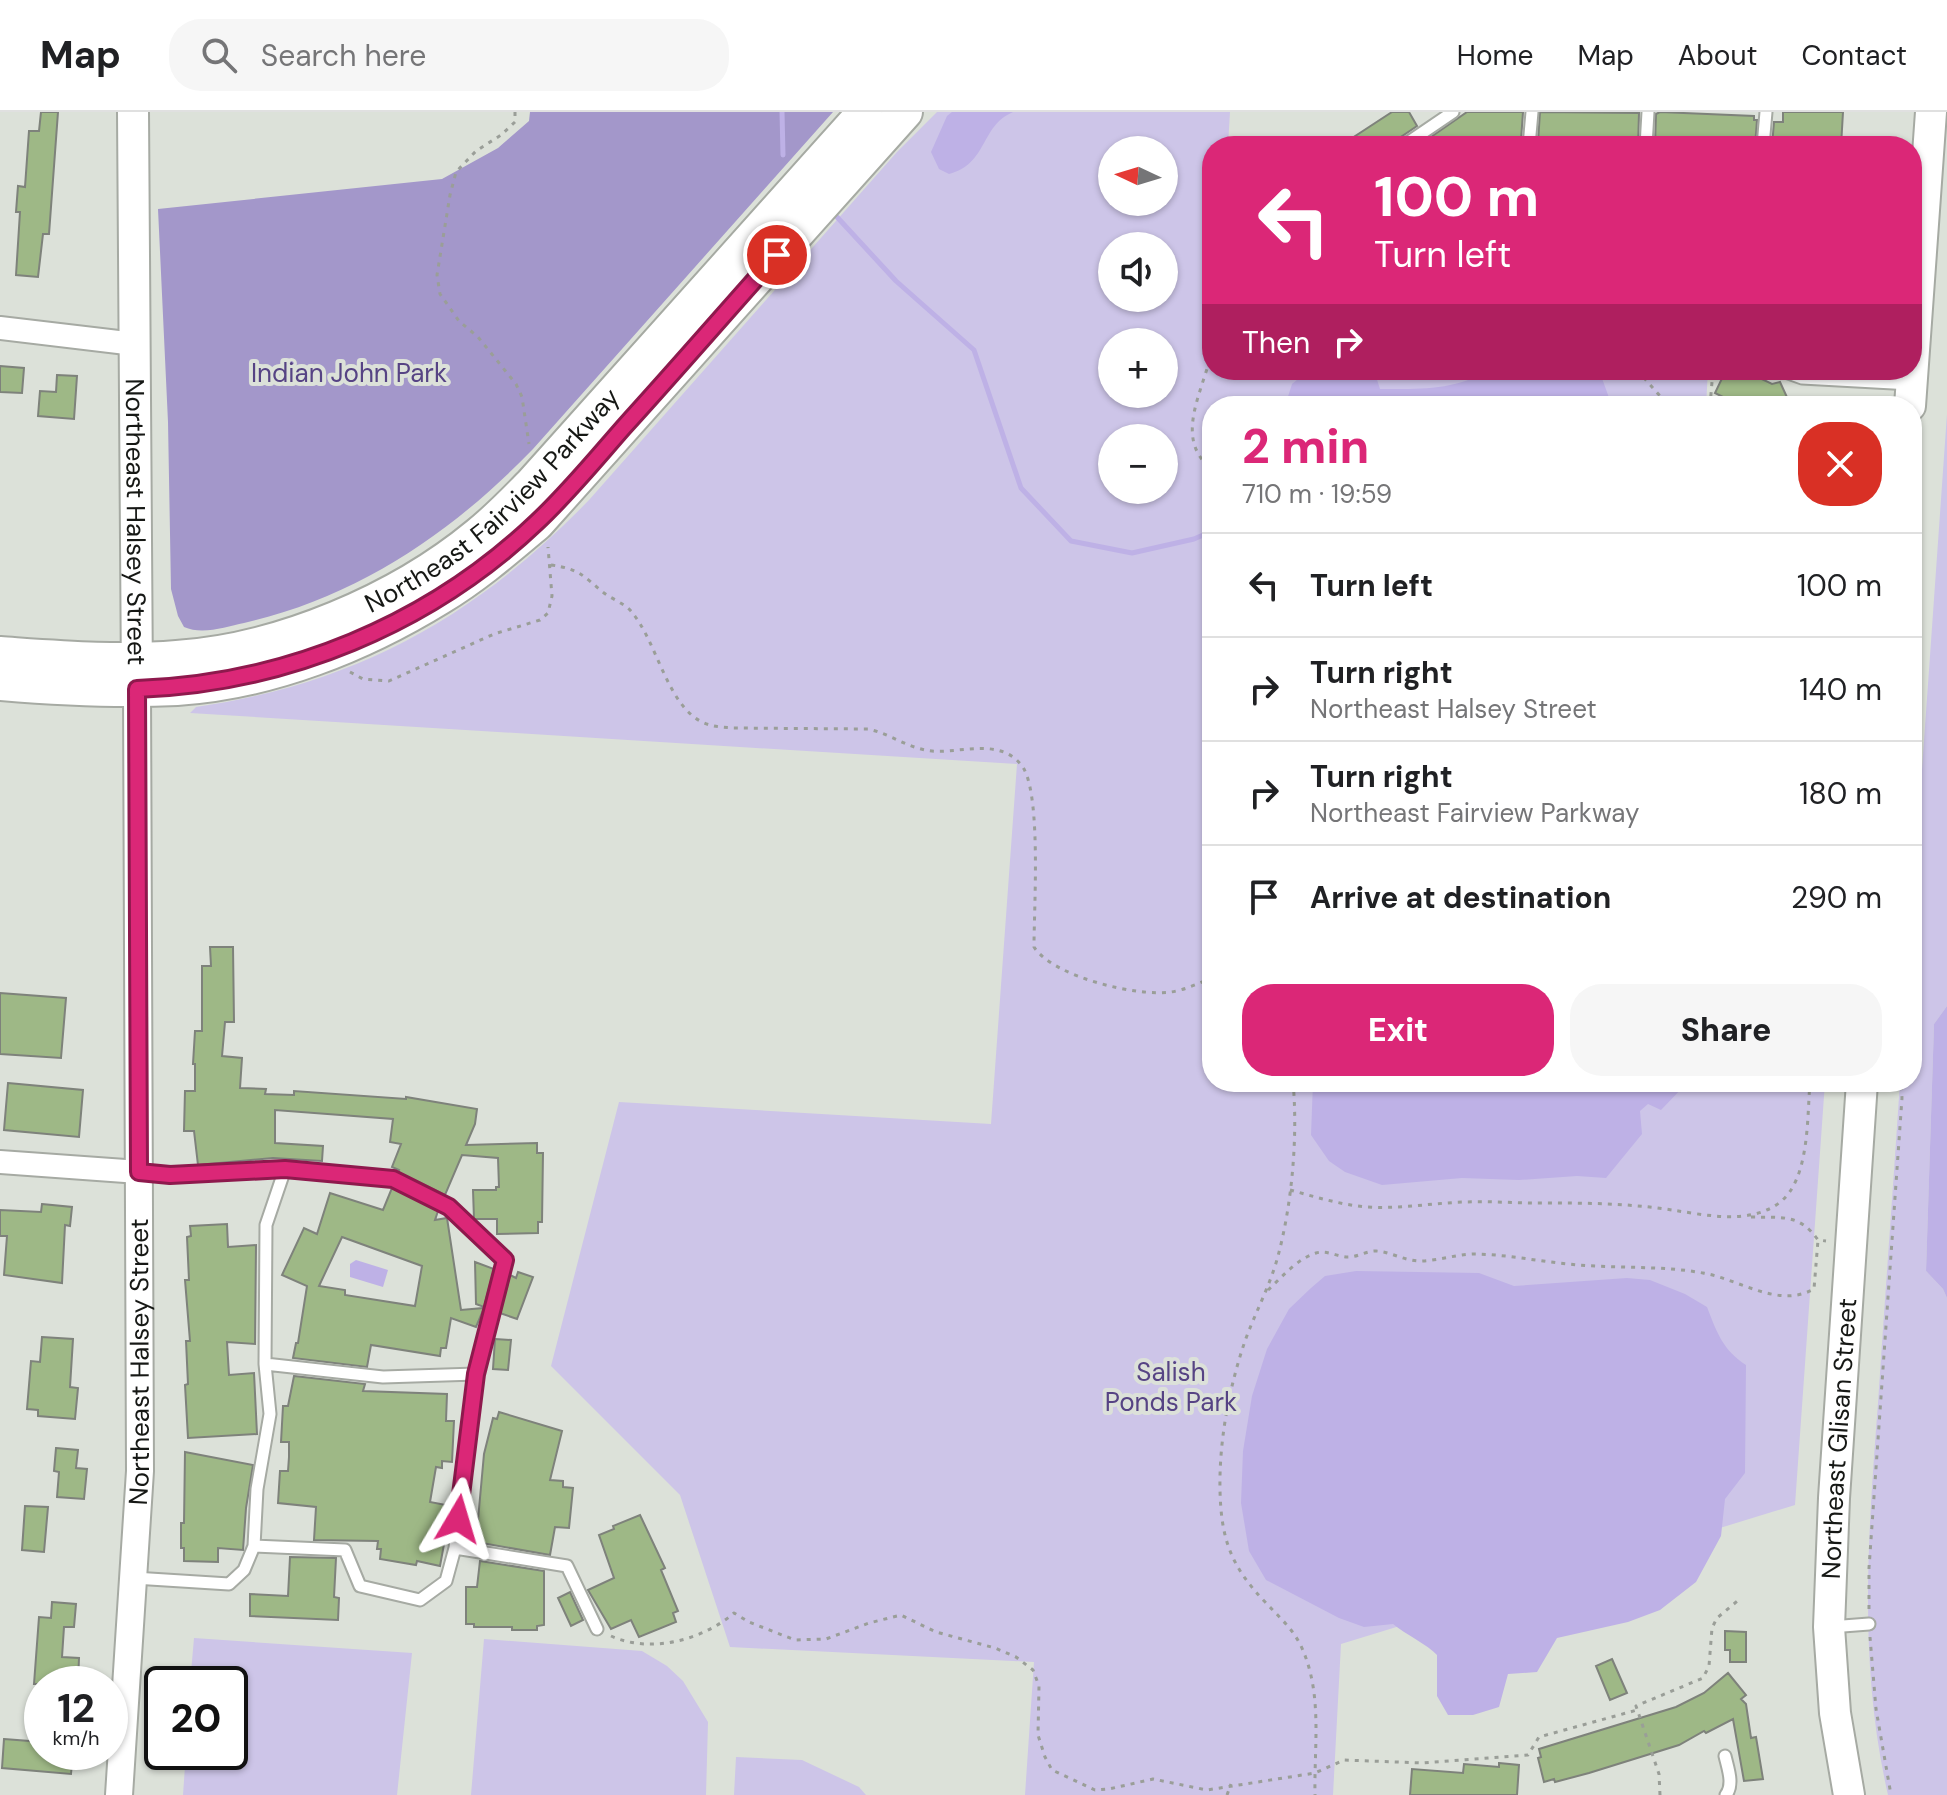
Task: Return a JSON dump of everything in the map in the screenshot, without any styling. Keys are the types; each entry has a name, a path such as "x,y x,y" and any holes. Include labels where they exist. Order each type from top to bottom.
{"main road":[{"name":"Northeast Halsey Street","path":"133,112 137,674"},
{"name":"Northeast Fairview Parkway","path":"0,683 91,690 179,658 246,647 293,635 377,599 461,548 531,485 865,112"},
{"name":"Northeast Fairview Parkway","path":"0,654 93,661 180,687 262,673 332,652 442,596 492,561 537,523 905,112"},
{"path":"1922,239 1931,112"},
{"name":"Northeast Glisan Street","path":"1849,1795 1835,1713 1829,1627 1861,1092"}],"street":[{"path":"0,328 135,344"},
{"name":"Northeast Halsey Street","path":"119,1795 140,1471 137,674"},
{"path":"0,1162 139,1172"}],"lane":[{"path":"1415,136 1436,118 1453,112"},
{"path":"1530,136 1532,112"},
{"path":"1647,136 1648,112"},
{"path":"1764,136 1766,112"},
{"path":"1815,380 1911,395"},
{"path":"134,1578 229,1584 244,1570 254,1546 257,1489 270,1414 265,1364 266,1225 285,1169"},
{"path":"139,1172 170,1175 285,1169 393,1179 449,1207 505,1260 476,1374 455,1548 446,1581 420,1600 360,1586 345,1550 254,1546"},
{"path":"265,1364 383,1377 476,1374"},
{"path":"455,1548 567,1566 597,1629"},
{"path":"1829,1627 1869,1624"},
{"path":"1725,1756 1730,1779 1726,1795"}],"path":[{"path":"515,112 515,122 476,151 456,172 437,275 440,294 459,321 478,337 516,384 522,397 529,444"},
{"path":"1202,461 1192,443 1193,418 1204,380"},
{"path":"1646,380 1660,396"},
{"path":"332,652 343,668 363,679 389,681 494,634 540,620 548,613 552,596 548,546"},
{"path":"551,565 580,572 606,595 629,609 654,649 674,692 699,721 732,728 868,729 929,751 991,749 1015,758 1024,769 1029,783 1033,809 1034,947 1038,954 1069,973 1148,994 1174,992 1202,982"},
{"path":"1294,1092 1290,1190 1278,1256 1245,1341 1226,1417 1219,1488 1230,1556 1243,1579 1289,1627 1300,1643 1308,1665 1317,1716 1315,1795"},
{"path":"1747,1216 1779,1203 1795,1183 1801,1169 1809,1092"},
{"path":"1891,1795 1876,1709 1869,1624 1869,1568 1902,1092"},
{"path":"1265,1293 1298,1263 1314,1254 1325,1252 1352,1257 1378,1251 1402,1259 1423,1261 1473,1254 1570,1264 1687,1270 1708,1274 1738,1286 1788,1296 1802,1296 1814,1289 1818,1240 1808,1227 1794,1219 1700,1215 1613,1202 1465,1202 1418,1207 1369,1207 1346,1205 1290,1190"},
{"path":"1818,1240 1851,1244"},
{"path":"1660,1795 1659,1774 1636,1706 1703,1678 1709,1666 1712,1628 1717,1618 1741,1598"},
{"path":"597,1629 623,1641 669,1644 718,1627 734,1613 795,1640 810,1640 826,1639 901,1615 936,1632 1016,1657 1033,1670 1039,1686 1038,1735 1045,1757 1052,1770 1095,1790 1153,1779 1207,1790 1315,1773 1344,1760 1423,1763 1528,1755 1539,1737 1637,1710"},
{"path":"1227,1795 1231,1784"}],"green space":[{"name":"Indian John Park","path":"530,112 833,112 533,449 470,508 401,557 326,597 222,628 198,630 184,627 171,589 168,422 158,209 442,179 498,148 529,121"},
{"name":"Salish Ponds Park","path":"937,112 1230,112 1229,136 1202,136 1202,380 1707,380 1707,396 1202,396 1202,1092 1824,1092 1795,1505 1341,1644 1333,1795 1025,1795 1034,1662 730,1647 680,1495 551,1366 619,1102 991,1124 1017,764 190,713 196,707 309,681 361,662 458,610 547,541 589,500 897,152"},
{"path":"1947,414 1947,1006 1934,1024 1926,1271 1947,1298 1947,1795 1888,1795 1872,1697 1869,1551 1899,1092 1922,1092 1922,770"},
{"path":"194,1638 412,1653 397,1795 183,1795 185,1770 248,1770 248,1666 192,1666"},
{"path":"484,1639 642,1651 667,1666 683,1681 708,1722 706,1795 471,1795"},
{"path":"736,1757 802,1760 859,1787 866,1795 734,1795"}],"shaded area":[{"path":"952,112 1013,112 995,126 971,162 949,174 939,169 931,152 947,116"},
{"path":"1297,380 1377,380 1380,389 1421,389 1468,380 1603,380 1608,396 1288,396"},
{"path":"1947,1006 1947,1298 1926,1271 1934,1024"},
{"path":"1313,1092 1678,1092 1661,1110 1648,1104 1640,1111 1642,1134 1606,1178 1462,1178 1382,1185 1345,1172 1329,1161 1311,1135"},
{"path":"356,1260 388,1270 383,1287 350,1277 350,1264"},
{"path":"1356,1271 1479,1273 1514,1286 1627,1278 1650,1280 1707,1307 1722,1340 1746,1365 1745,1473 1725,1499 1721,1536 1696,1582 1660,1610 1628,1622 1557,1638 1537,1672 1508,1674 1499,1707 1473,1715 1448,1715 1437,1696 1437,1655 1428,1647 1393,1624 1364,1627 1339,1618 1266,1580 1249,1551 1241,1503 1243,1451 1252,1396 1267,1349 1289,1309 1325,1276"}],"building":[{"path":"41,112 58,112 49,234 43,234 38,277 16,275 20,212 16,212 18,186 25,187 29,131 39,131"},
{"path":"1392,112 1409,112 1417,126 1402,136 1355,136"},
{"path":"1467,112 1523,112 1521,136 1432,136"},
{"path":"1540,112 1639,113 1638,136 1538,136"},
{"path":"1783,112 1843,112 1842,136 1773,136 1774,122 1783,122"},
{"path":"1656,114 1754,116 1757,120 1756,136 1655,136"},
{"path":"0,366 24,368 22,393 0,392"},
{"path":"57,375 77,376 74,419 38,416 40,391 56,392"},
{"path":"1721,380 1764,380 1772,384 1780,382 1786,396 1721,396 1715,393"},
{"path":"210,947 233,947 234,1022 225,1022 222,1056 242,1058 240,1088 266,1089 265,1094 294,1095 294,1091 406,1097 477,1109 475,1124 466,1145 537,1143 537,1153 543,1153 542,1222 538,1222 538,1233 497,1234 497,1219 474,1219 473,1190 496,1190 499,1187 498,1158 462,1155 445,1195 398,1172 392,1167 401,1144 390,1142 393,1119 275,1110 275,1143 323,1146 322,1161 273,1158 198,1165 194,1131 184,1131 185,1091 195,1091 195,1031 202,1031 202,966 211,966"},
{"path":"0,993 66,998 61,1058 0,1054"},
{"path":"8,1083 83,1090 79,1137 4,1130"},
{"path":"392,1188 438,1211 435,1220 447,1218 461,1310 484,1308 476,1327 451,1318 446,1348 441,1348 440,1356 371,1345 367,1367 293,1358 307,1286 282,1275 304,1228 317,1234 330,1193 383,1210","holes":["342,1237 422,1266 415,1306 345,1295 345,1290 319,1286"]},
{"path":"42,1204 72,1207 70,1226 65,1225 62,1283 4,1275 7,1236 0,1236 0,1210 41,1212"},
{"path":"227,1224 228,1247 256,1245 255,1344 227,1342 229,1375 254,1373 257,1434 188,1438 185,1385 188,1384 186,1341 190,1341 185,1280 189,1280 187,1237 191,1236 190,1226"},
{"path":"475,1262 494,1269 484,1307 476,1304"},
{"path":"518,1272 533,1277 517,1319 500,1313 510,1275 516,1278"},
{"path":"42,1337 73,1339 70,1387 78,1388 75,1419 38,1416 38,1410 27,1409 31,1361 40,1362"},
{"path":"495,1339 511,1340 508,1370 493,1369"},
{"path":"294,1376 365,1384 363,1391 447,1394 446,1421 454,1421 452,1462 442,1461 442,1468 436,1467 430,1502 451,1506 440,1566 380,1559 378,1541 314,1540 316,1507 278,1503 280,1471 288,1471 289,1457 289,1442 281,1442 283,1406 288,1406"},
{"path":"499,1412 562,1431 550,1480 563,1481 563,1487 573,1488 569,1528 555,1527 550,1555 476,1542 484,1454 493,1418 497,1419"},
{"path":"56,1448 78,1450 76,1468 87,1469 84,1499 57,1497 59,1472 54,1471"},
{"path":"185,1452 253,1465 243,1550 218,1548 218,1562 184,1561 181,1523 184,1523"},
{"path":"25,1506 48,1507 44,1552 22,1550"},
{"path":"640,1515 665,1568 661,1570 678,1611 673,1613 676,1622 639,1637 631,1620 611,1629 588,1590 614,1578 599,1535"},
{"path":"290,1557 336,1558 334,1597 339,1598 338,1620 250,1616 250,1594 288,1596"},
{"path":"480,1561 544,1571 544,1625 537,1626 537,1630 512,1630 512,1627 474,1627 474,1624 466,1624 466,1587 477,1587"},
{"path":"570,1592 583,1620 571,1626 558,1598"},
{"path":"52,1602 76,1604 74,1627 64,1627 62,1657 79,1658 79,1666 35,1666 39,1617 51,1618"},
{"path":"1725,1631 1746,1632 1746,1662 1730,1662 1730,1650 1725,1650"},
{"path":"1612,1659 1627,1693 1610,1700 1596,1666"},
{"path":"1728,1673 1746,1695 1741,1699 1746,1704 1751,1738 1756,1737 1763,1779 1744,1781 1733,1719 1679,1745 1589,1773 1544,1782 1539,1749 1676,1707 1704,1693"},
{"path":"4,1739 24,1741 24,1770 2,1768"},
{"path":"1499,1763 1519,1765 1517,1795 1410,1795 1412,1769 1463,1773 1464,1764 1499,1767"},
{"path":"25,1770 71,1770 71,1774"}],"waterway":[{"path":"782,112 783,155"},
{"path":"837,217 896,281 974,350 1021,488 1071,541 1132,553 1202,535"}],"route":[{"path":"458,1519 476,1374 505,1260 449,1207 393,1179 285,1169 170,1175 139,1172 137,689 225,681 332,652 405,617 467,580 537,523 777,255"}]}
